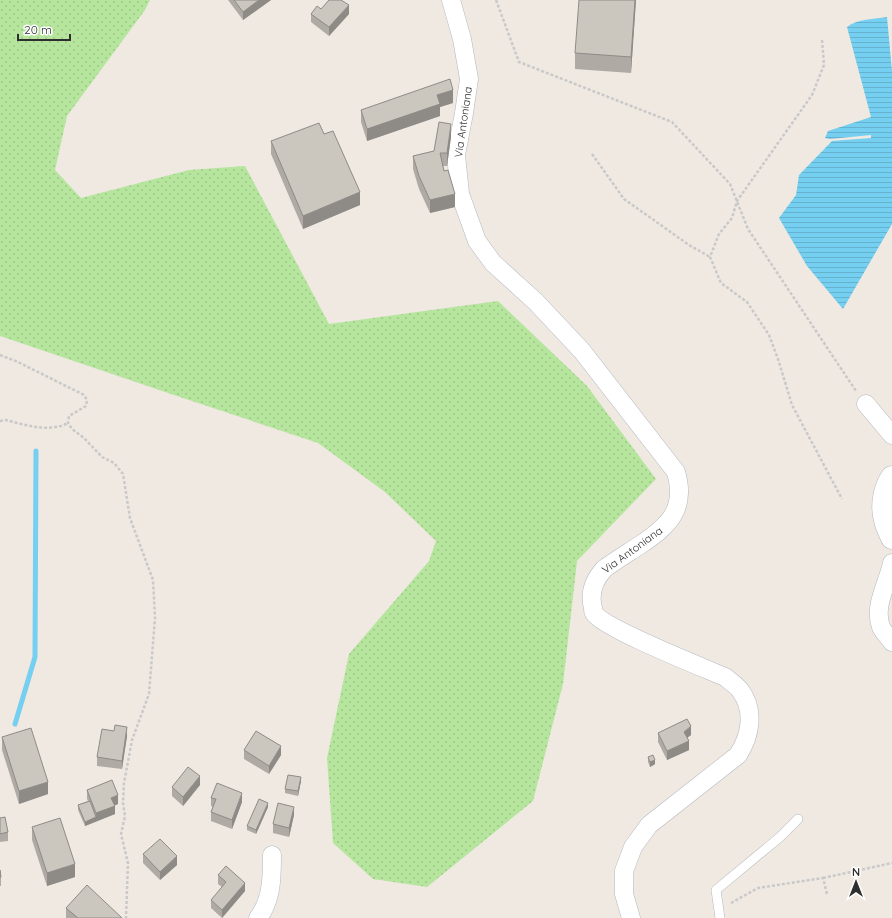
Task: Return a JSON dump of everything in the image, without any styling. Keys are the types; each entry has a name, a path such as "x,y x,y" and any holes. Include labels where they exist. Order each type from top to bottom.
{"street":[{"name":"Via Antoniana","path":"451,0 462,40 469,79 456,155 460,194 477,241 493,263 536,302 582,352 676,472 679,482 678,504 675,513 667,524 659,532 604,569 597,576 591,592 594,614 602,621 625,633 725,677 739,689 746,699 750,718 749,731 745,744 738,755 649,825 633,847 624,871 624,894 631,918"},
{"path":"866,404 892,435"},
{"path":"892,477 889,481 884,500 884,520 892,538"},
{"path":"891,640 881,627 879,616 880,604 888,586 892,564"},
{"path":"258,918 268,897 272,878 272,855"}],"lane":[{"path":"719,914 716,890 780,837 798,819"}],"path":[{"path":"496,0 519,62 672,122 730,184 748,229 866,404"},
{"path":"710,257 719,234 732,218 737,200 812,95 824,65 822,40"},
{"path":"592,154 624,198 689,245 710,257 721,283 747,302 769,335 792,405 842,499"},
{"path":"0,355 18,362 84,395 87,400 86,406 69,416 68,424 102,457 114,463 123,474 130,518 153,580 155,618 149,694 132,740 123,796 125,816 121,834 128,864 126,918"},
{"path":"0,421 6,420 45,428 60,428 68,424"},
{"path":"719,914 758,888 823,878 892,863"},
{"path":"823,878 827,894"}],"green space":[{"path":"0,0 150,0 145,10 67,116 55,170 81,198 189,170 245,166 329,324 498,301 587,386 656,479 577,561 563,684 533,801 427,887 373,879 333,843 327,758 349,654 429,561 436,541 385,492 318,443 0,336"}],"water":[{"path":"887,17 892,71 892,224 843,309 807,266 779,218 796,195 799,175 832,141 871,138 871,135 830,139 825,138 828,131 871,117 847,27 856,22"}],"building":[{"path":"234,0 259,0 243,12"},
{"path":"329,0 341,0 349,5 329,27 311,14 317,6 321,9"},
{"path":"579,0 635,0 631,57 575,53"},
{"path":"450,79 453,90 437,95 440,104 367,129 361,110"},
{"path":"439,122 451,124 447,153 440,153 444,171 448,170 455,194 430,200 419,176 413,156 434,151"},
{"path":"319,123 324,134 333,131 360,192 303,216 271,141"},
{"path":"687,719 691,726 684,732 689,741 667,751 658,733"},
{"path":"115,725 127,727 122,761 97,757 102,729 114,731"},
{"path":"31,728 48,782 19,791 2,737"},
{"path":"256,731 281,746 269,766 244,750"},
{"path":"653,755 655,760 650,762 648,757"},
{"path":"188,767 200,776 183,797 172,787"},
{"path":"288,775 301,777 298,791 285,789"},
{"path":"112,780 118,795 111,798 115,806 96,813 87,790"},
{"path":"217,783 242,793 232,820 211,812 216,799 211,798"},
{"path":"259,799 268,803 256,830 247,826"},
{"path":"90,801 96,817 85,822 78,805"},
{"path":"278,803 294,807 289,828 273,824"},
{"path":"5,817 8,832 0,834 0,818"},
{"path":"60,818 75,864 47,873 32,827"},
{"path":"160,839 177,856 160,872 143,854"},
{"path":"226,866 245,883 222,910 211,900 226,882 218,875"},
{"path":"87,885 122,918 78,918 66,908"}],"waterway":[{"path":"15,724 35,657 36,451"}]}
